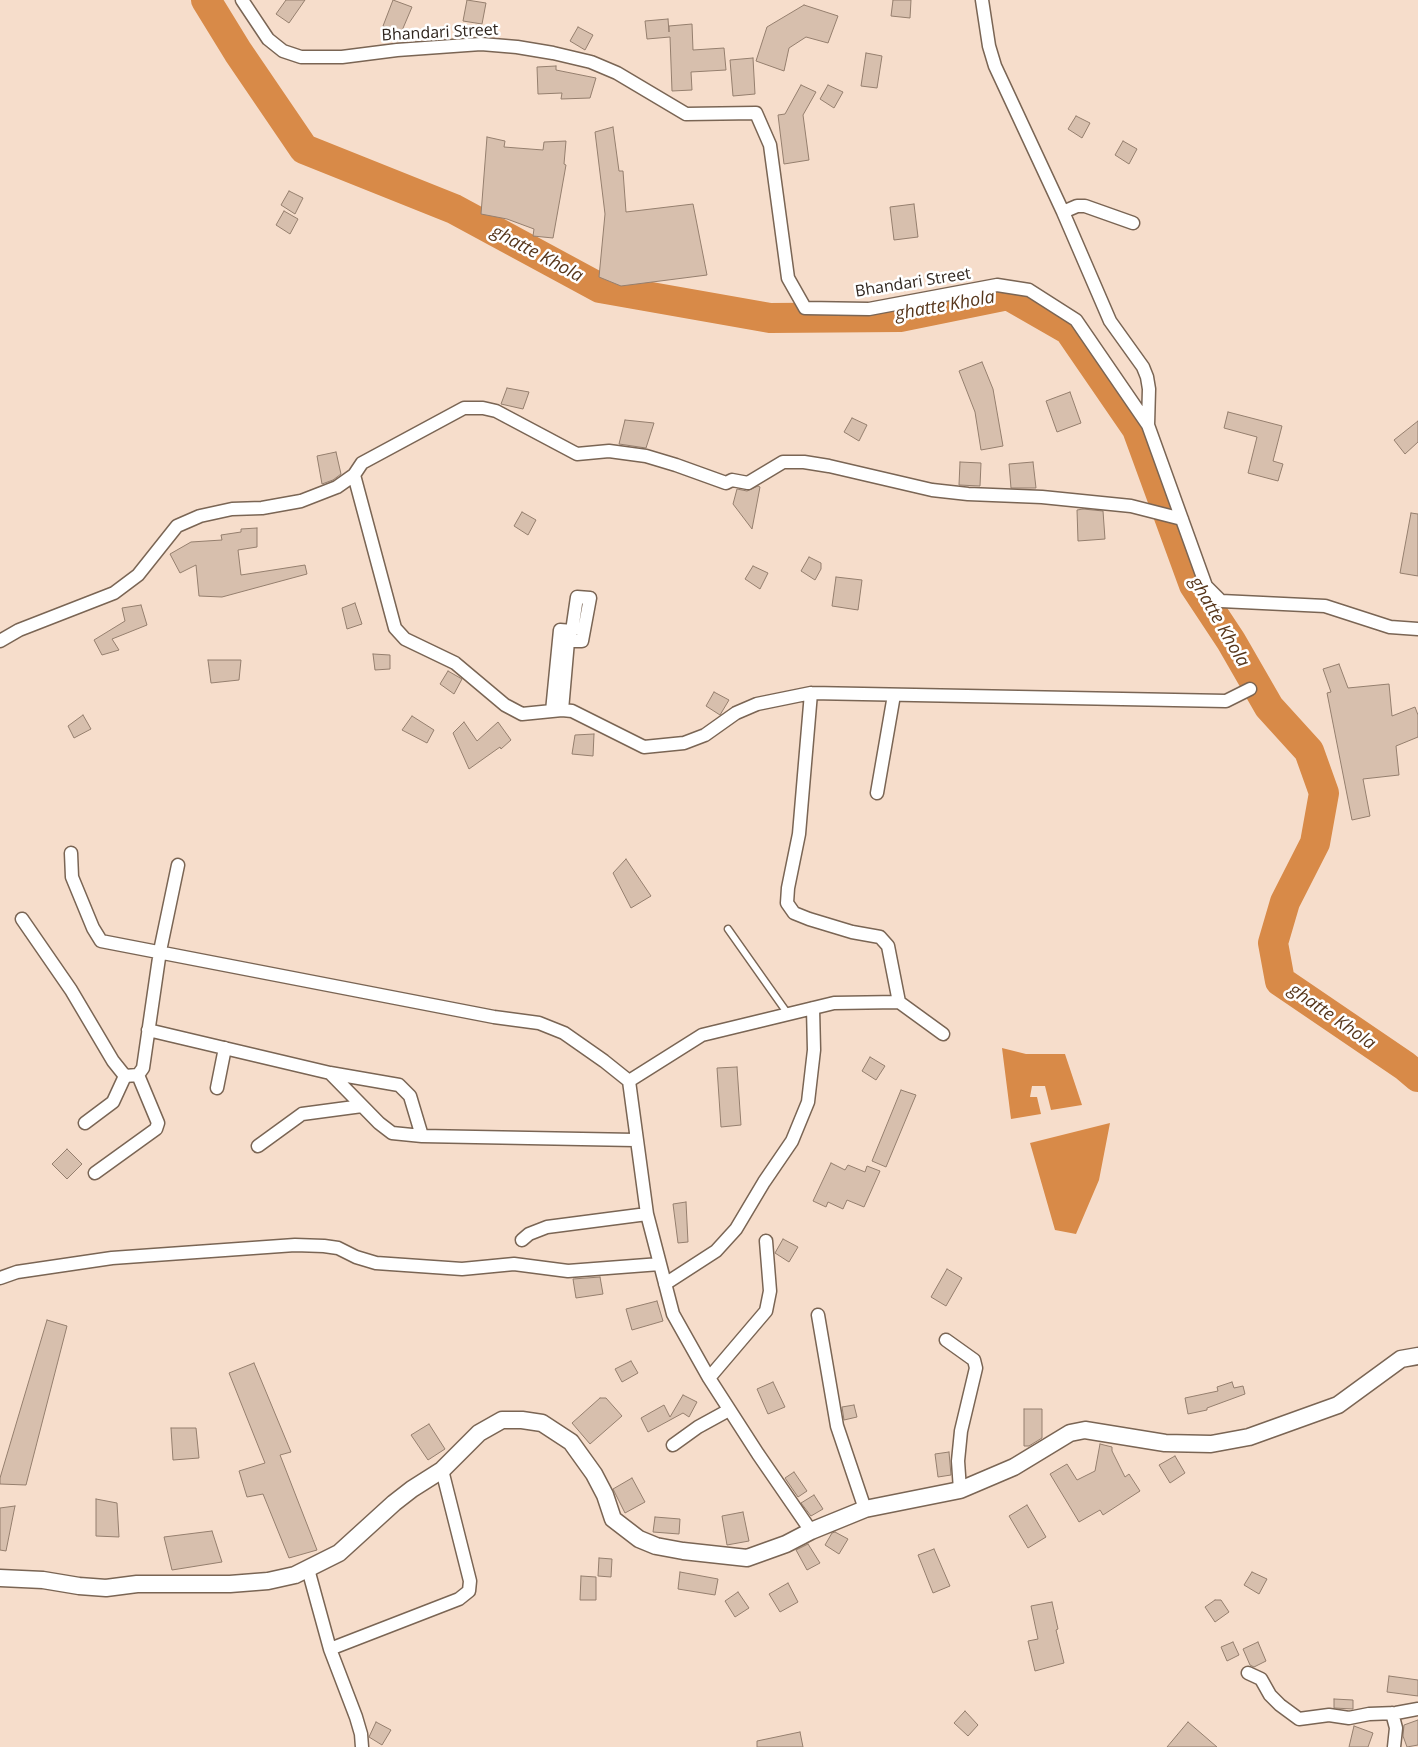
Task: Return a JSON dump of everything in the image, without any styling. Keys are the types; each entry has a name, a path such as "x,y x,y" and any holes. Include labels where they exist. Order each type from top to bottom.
{"street":[{"name":"Bhandari Street","path":"242,0 268,39 283,51 300,57 342,57 398,50 481,44 517,47 591,62 617,73 686,114 756,112 770,145 788,278 805,308 869,309 997,285 1029,290 1076,320 1148,424 1206,586 1221,601 1325,606 1390,627 1418,629"},
{"path":"982,0 988,46 995,66 1063,212 1110,321 1143,367 1147,377 1149,389 1148,424"},
{"path":"1063,212 1077,206 1085,206 1133,223"},
{"path":"1,638 114,592 138,575 177,526 200,516 301,501 337,487 354,475 362,463 464,408 483,408 496,411 577,454 609,451 646,456 726,483 732,480 748,483 784,462 804,462 932,490 1131,506 1182,519"},
{"path":"354,475 395,628 405,639 455,663 505,705 522,714 572,711 644,747 684,744 705,735 736,713 756,704 811,693 1226,701 1250,689"},
{"path":"577,597 590,598 582,642 568,642 557,711 560,630 572,631 577,597"},
{"path":"811,693 799,834 788,888 787,903 794,913 809,919 852,932 880,937 888,946 899,1002"},
{"path":"877,792 894,695"},
{"path":"71,853 72,877 92,928 101,941 494,1017 539,1023 564,1033 604,1061 628,1081 647,1214 673,1314 729,1410 811,1531"},
{"path":"85,1123 113,1102 131,1076 143,1068 160,951 178,865"},
{"path":"22,919 71,990 113,1061 131,1076 158,1123 156,1129 95,1173"},
{"path":"628,1081 702,1036 834,1003 899,1002 943,1034"},
{"path":"665,1284 716,1251 736,1229 764,1182 792,1141 808,1102 814,1050 813,1008"},
{"path":"148,1030 330,1073 398,1085 410,1096 422,1136"},
{"path":"217,1088 225,1048"},
{"path":"330,1073 385,1129 392,1133 422,1136 636,1140"},
{"path":"258,1146 302,1114 362,1106"},
{"path":"522,1240 529,1234 547,1227 647,1214"},
{"path":"709,1378 766,1311 770,1291 766,1241"},
{"path":"0,1278 17,1272 112,1258 295,1246 338,1248 376,1262 462,1269 514,1264 568,1271 660,1264"},
{"path":"818,1315 837,1426 865,1509"},
{"path":"946,1340 974,1360 976,1368 961,1431 958,1461 960,1490"},
{"path":"0,1578 43,1580 78,1586 106,1588 137,1584 230,1584 268,1581 295,1575 339,1553 400,1498 442,1470 479,1433 502,1420 522,1420 542,1424 571,1442 594,1474 605,1495 614,1519 639,1538 656,1546 683,1551 747,1558 786,1544 811,1531 865,1509 960,1490 1014,1467 1070,1433 1085,1430 1165,1443 1211,1444 1249,1437 1338,1405 1401,1360 1418,1356"},
{"path":"673,1446 698,1427 729,1410"},
{"path":"330,1649 459,1599 469,1591 470,1581 442,1470"},
{"path":"308,1569 330,1649 356,1717 361,1734 362,1747"},
{"path":"1248,1673 1261,1679 1270,1695 1280,1706 1300,1719 1329,1715 1349,1718 1418,1709"},
{"path":"1392,1713 1396,1728 1394,1747"}],"lane":[{"path":"728,929 788,1014"}],"shaded area":[{"path":"1002,1048 1026,1054 1065,1054 1082,1105 1051,1110 1045,1086 1032,1086 1030,1097 1037,1097 1041,1114 1011,1119"},
{"path":"1110,1123 1099,1180 1076,1234 1055,1230 1030,1143"}],"building":[{"path":"286,0 305,0 289,23 276,14"},
{"path":"393,0 412,7 401,33 383,26"},
{"path":"467,0 486,3 482,24 463,21"},
{"path":"893,0 911,0 910,18 891,16"},
{"path":"804,5 838,16 828,43 806,37 789,48 784,71 756,61 767,27"},
{"path":"668,19 669,32 669,26 692,24 693,50 724,48 726,70 691,72 692,90 672,91 670,37 647,39 645,21"},
{"path":"578,27 593,35 585,50 570,41"},
{"path":"866,53 882,56 877,88 861,86"},
{"path":"753,58 755,94 733,96 730,60"},
{"path":"556,66 556,70 596,78 590,98 561,99 562,93 538,94 537,67"},
{"path":"801,85 816,92 803,115 809,160 784,164 778,115 785,114"},
{"path":"828,85 843,92 834,108 820,99"},
{"path":"1076,116 1090,123 1082,138 1068,129"},
{"path":"613,127 619,171 623,171 626,212 693,204 707,275 621,286 599,277 605,214 595,132"},
{"path":"487,137 505,141 504,147 543,150 544,142 566,141 564,164 566,165 553,238 533,236 534,229 507,219 481,214"},
{"path":"1123,141 1137,149 1129,164 1115,155"},
{"path":"289,191 303,198 295,214 281,205"},
{"path":"914,204 918,237 894,240 890,207"},
{"path":"284,211 298,219 290,234 276,225"},
{"path":"982,362 993,389 1003,446 981,450 975,412 959,371"},
{"path":"507,388 529,392 523,409 501,404"},
{"path":"1070,392 1081,423 1057,432 1046,401"},
{"path":"1228,412 1282,426 1273,461 1283,464 1278,481 1248,473 1257,437 1224,428"},
{"path":"852,418 867,425 859,441 844,432"},
{"path":"625,420 654,423 646,448 619,444"},
{"path":"1418,421 1418,442 1405,454 1394,440"},
{"path":"336,452 341,474 333,480 322,484 317,456"},
{"path":"960,462 981,463 980,486 959,485"},
{"path":"1033,462 1036,488 1011,488 1009,464"},
{"path":"758,486 760,487 752,529 733,504 737,489 747,491"},
{"path":"1077,510 1103,511 1105,539 1078,541"},
{"path":"522,512 536,520 528,535 514,526"},
{"path":"1411,513 1418,514 1418,576 1400,573"},
{"path":"257,528 257,547 238,550 241,575 305,565 307,574 222,597 199,596 196,565 180,573 170,554 191,542 222,540 221,535 241,532 241,529"},
{"path":"809,557 821,563 821,569 815,580 801,571"},
{"path":"753,566 768,573 760,589 745,579"},
{"path":"836,577 862,580 858,610 832,606"},
{"path":"355,603 362,624 347,629 342,608"},
{"path":"141,605 147,625 112,639 119,650 102,655 94,640 125,621 122,608"},
{"path":"373,654 390,655 390,669 375,670"},
{"path":"208,660 241,660 239,680 211,683"},
{"path":"1339,664 1348,688 1389,684 1392,716 1415,707 1418,715 1418,737 1396,746 1399,775 1363,779 1370,816 1352,820 1327,693 1331,692 1323,669"},
{"path":"448,671 462,679 454,694 440,684"},
{"path":"714,692 729,700 720,715 706,706"},
{"path":"83,715 91,729 74,738 68,726"},
{"path":"412,716 434,730 427,743 402,730"},
{"path":"464,722 477,741 498,722 511,740 501,749 500,747 469,769 453,733"},
{"path":"594,734 593,756 572,754 575,735"},
{"path":"626,859 651,896 631,908 613,873"},
{"path":"870,1057 885,1066 876,1080 862,1071"},
{"path":"737,1067 741,1125 721,1127 717,1068"},
{"path":"901,1090 916,1095 886,1167 872,1161"},
{"path":"67,1149 82,1164 67,1179 52,1164"},
{"path":"831,1163 845,1170 848,1165 865,1172 867,1166 880,1171 864,1207 847,1200 843,1209 828,1202 826,1207 813,1201"},
{"path":"686,1202 688,1242 678,1243 673,1204"},
{"path":"783,1239 798,1247 789,1262 775,1253"},
{"path":"947,1269 962,1278 946,1306 931,1297"},
{"path":"600,1277 603,1294 576,1298 573,1279"},
{"path":"657,1301 663,1321 632,1330 626,1309"},
{"path":"47,1320 67,1326 26,1485 0,1484 0,1478"},
{"path":"631,1361 638,1373 622,1382 615,1369"},
{"path":"254,1363 291,1452 280,1455 317,1550 289,1558 263,1494 247,1497 239,1471 265,1463 229,1373"},
{"path":"773,1382 785,1407 768,1414 757,1389"},
{"path":"1232,1382 1234,1388 1243,1386 1245,1394 1207,1408 1207,1410 1188,1414 1185,1398 1218,1391 1217,1387"},
{"path":"683,1395 697,1402 689,1417 683,1413 648,1432 641,1418 664,1405 670,1417"},
{"path":"600,1398 606,1398 622,1416 590,1444 572,1423"},
{"path":"854,1405 857,1417 844,1420 842,1407"},
{"path":"1024,1409 1042,1409 1042,1438 1029,1446 1024,1446"},
{"path":"429,1424 445,1449 428,1460 411,1435"},
{"path":"171,1428 196,1428 199,1458 173,1460"},
{"path":"1100,1444 1112,1447 1112,1451 1125,1477 1129,1474 1140,1491 1103,1515 1100,1510 1079,1522 1050,1474 1067,1464 1077,1480 1095,1471"},
{"path":"949,1452 951,1475 938,1477 935,1454"},
{"path":"1175,1456 1185,1473 1170,1483 1159,1465"},
{"path":"794,1472 807,1491 798,1497 785,1478"},
{"path":"632,1478 645,1502 625,1513 613,1489"},
{"path":"814,1495 823,1509 811,1516 801,1503"},
{"path":"96,1499 117,1503 119,1537 96,1536"},
{"path":"1027,1505 1046,1537 1028,1548 1009,1516"},
{"path":"15,1506 6,1551 0,1550 0,1508"},
{"path":"743,1512 749,1541 727,1545 722,1516"},
{"path":"655,1517 680,1519 679,1534 653,1532"},
{"path":"212,1531 222,1562 172,1570 164,1537"},
{"path":"835,1532 848,1539 839,1554 825,1545 832,1533"},
{"path":"808,1544 820,1563 807,1570 796,1550"},
{"path":"934,1549 950,1586 933,1593 918,1555"},
{"path":"599,1558 612,1559 611,1577 598,1576"},
{"path":"680,1572 718,1579 715,1595 678,1589"},
{"path":"1252,1572 1267,1579 1259,1594 1244,1585"},
{"path":"581,1576 596,1577 596,1600 580,1600"},
{"path":"788,1583 798,1602 780,1612 769,1594"},
{"path":"738,1592 749,1608 735,1617 725,1601"},
{"path":"1215,1600 1221,1600 1229,1612 1215,1622 1205,1607"},
{"path":"1052,1602 1064,1663 1035,1671 1028,1641 1038,1639 1031,1606"},
{"path":"1233,1642 1239,1655 1227,1661 1221,1647"},
{"path":"1258,1642 1266,1661 1254,1667 1250,1665 1243,1649"},
{"path":"1389,1676 1418,1680 1418,1696 1387,1692"},
{"path":"1334,1699 1353,1700 1353,1709 1334,1708"},
{"path":"965,1711 978,1725 968,1736 954,1723"},
{"path":"1418,1720 1418,1745 1407,1747 1403,1736 1404,1725"},
{"path":"376,1722 391,1730 382,1745 369,1737"},
{"path":"1188,1722 1217,1747 1167,1747"},
{"path":"1354,1726 1373,1733 1368,1747 1349,1747"},
{"path":"800,1732 803,1747 757,1747 757,1741"}],"waterway":[{"name":"ghatte Khola","path":"206,0 238,52 304,149 454,209 600,288 770,318 900,317 1008,295 1069,330 1137,429 1194,585 1231,641 1269,707 1309,751 1324,793 1315,843 1285,902 1273,943 1280,981 1405,1066 1418,1077"}]}
